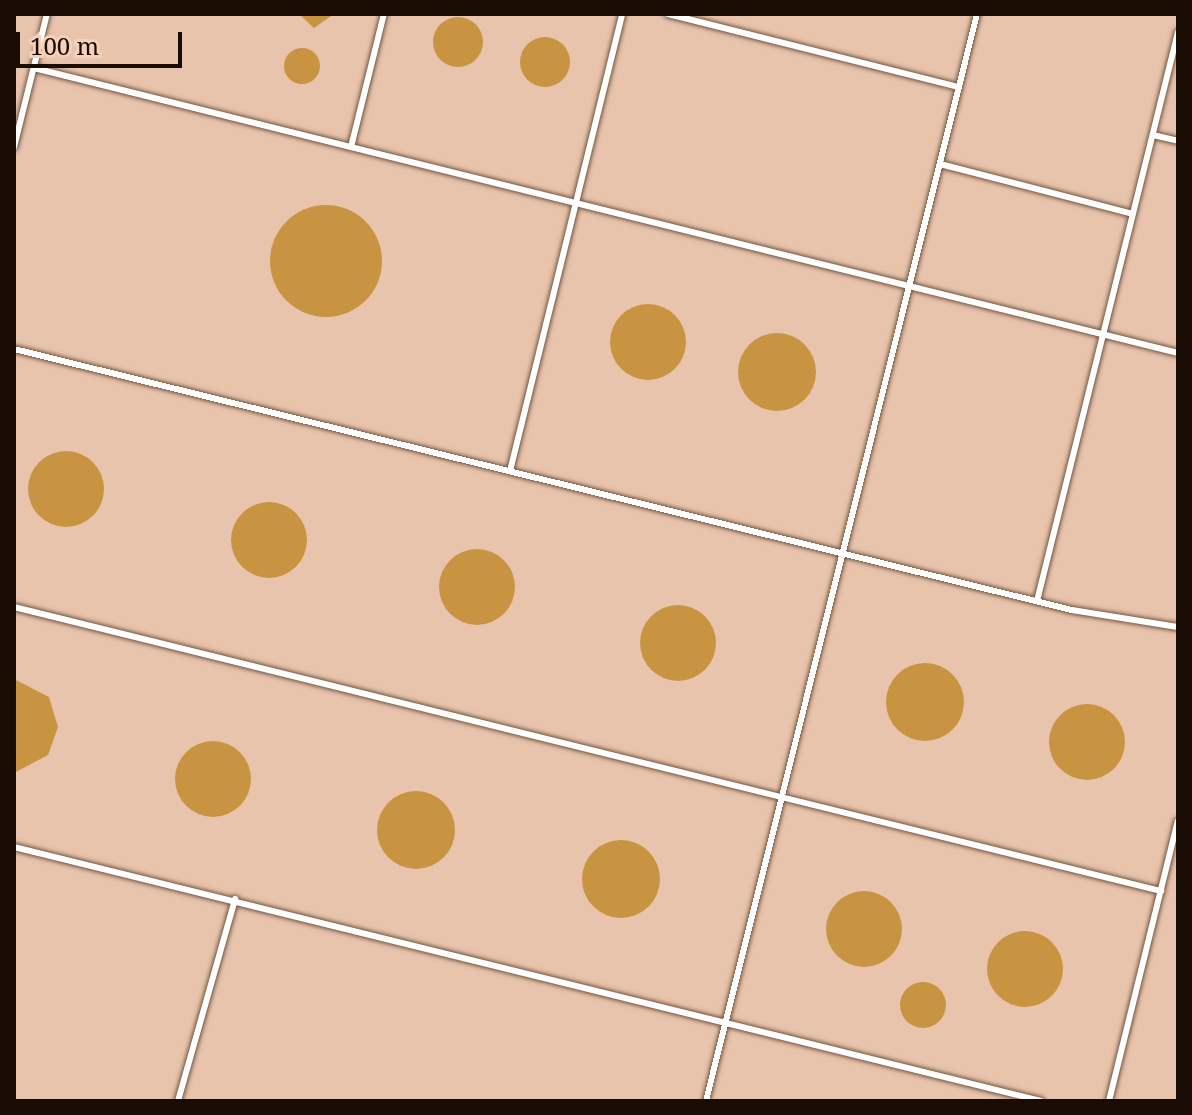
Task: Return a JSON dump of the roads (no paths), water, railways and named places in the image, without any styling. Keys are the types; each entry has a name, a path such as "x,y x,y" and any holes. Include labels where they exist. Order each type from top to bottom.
{"lane":[{"path":"14,147 47,14"},
{"path":"351,147 384,14"},
{"path":"510,471 622,14"},
{"path":"668,14 959,87"},
{"path":"706,1101 977,14"},
{"path":"1037,601 1178,32"},
{"path":"34,68 1178,353"},
{"path":"1153,135 1178,141"},
{"path":"940,164 1133,214"},
{"path":"14,349 1037,601 1178,627"},
{"path":"14,607 1161,891"},
{"path":"1109,1101 1178,821"},
{"path":"14,847 235,899 1041,1101"},
{"path":"178,1101 235,899"}]}
